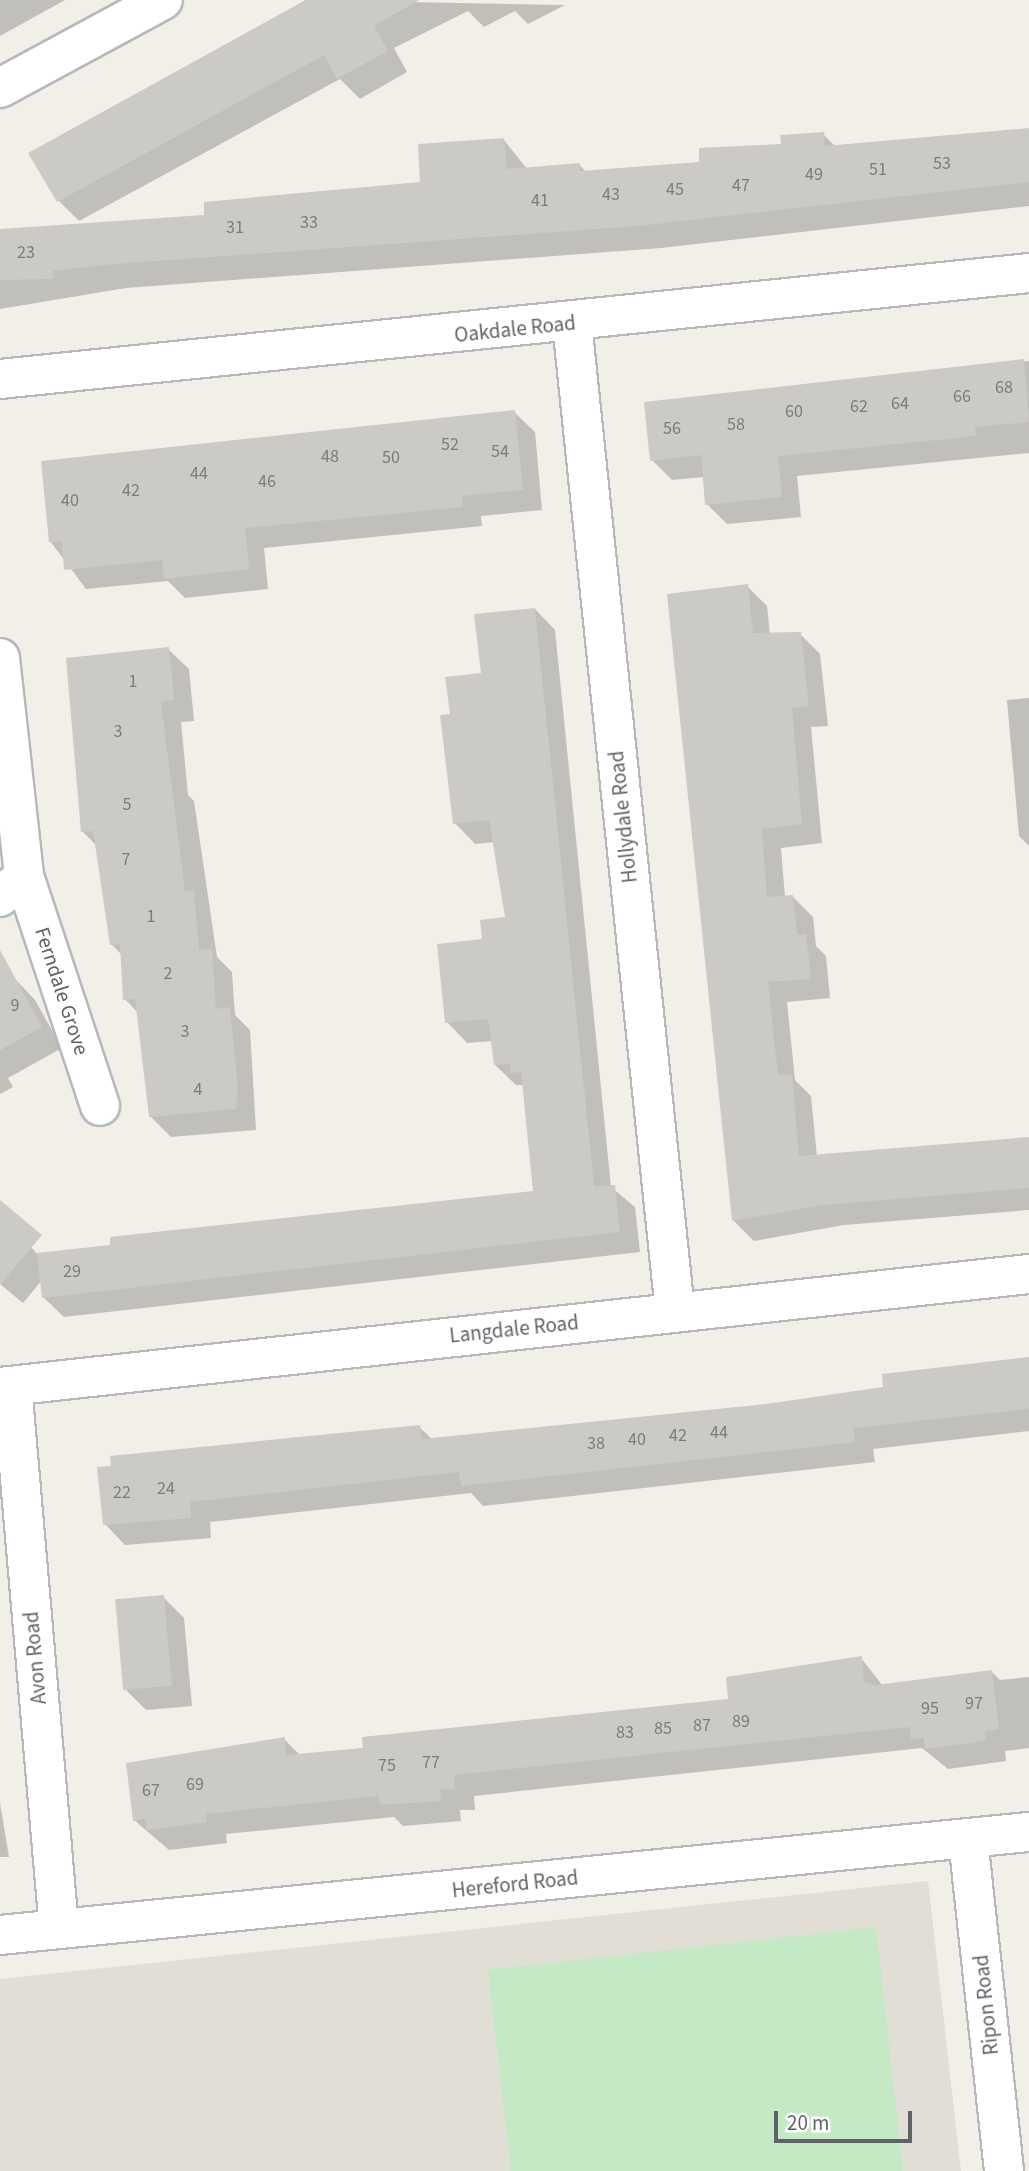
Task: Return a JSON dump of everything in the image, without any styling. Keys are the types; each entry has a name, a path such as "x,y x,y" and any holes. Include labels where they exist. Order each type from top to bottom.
{"street":[{"path":"0,88 163,0"},
{"name":"Oakdale Road","path":"0,379 572,323 1029,273"},
{"name":"Hollydale Road","path":"572,323 675,1311"},
{"name":"Ferndale Grove","path":"0,658 12,886 100,1106"},
{"name":"Langdale Road","path":"6,1386 1029,1274"},
{"name":"Avon Road","path":"6,1386 59,1929"},
{"name":"Hereford Road","path":"0,1935 1029,1832"},
{"name":"Ripon Road","path":"968,1839 1004,2171"}],"shaded area":[{"path":"928,1881 961,2171 0,2171 0,1979"}],"green space":[{"path":"876,1927 903,2171 511,2171 488,1970"}],"building":[{"path":"306,0 419,0 374,26 388,51 337,79 324,55 57,202 28,153"},
{"path":"1029,128 1029,182 638,226 102,265 53,271 53,279 0,280 0,229 204,215 204,202 420,182 418,144 504,138 507,169 580,163 580,171 699,162 699,148 781,144 780,135 824,132 825,146"},
{"path":"1024,359 1029,422 975,427 976,436 778,456 782,497 705,505 701,455 650,461 644,402"},
{"path":"515,410 523,490 462,496 463,507 245,528 249,569 164,579 162,560 64,570 62,541 49,542 41,461"},
{"path":"748,584 753,633 801,632 809,706 792,708 802,824 762,829 767,897 793,895 797,935 806,934 811,979 768,982 778,1075 792,1074 799,1156 1029,1137 1029,1188 823,1205 732,1221 667,594"},
{"path":"535,608 594,1186 615,1185 620,1232 42,1298 37,1253 110,1245 110,1237 533,1191 521,1072 511,1073 510,1064 494,1065 488,1019 445,1023 437,944 482,939 480,920 505,917 489,820 453,824 440,715 450,714 445,677 481,673 474,614"},
{"path":"169,647 174,700 161,702 185,891 194,890 199,950 212,949 216,1009 230,1007 238,1091 236,1109 149,1117 135,999 123,1000 120,944 110,945 93,831 81,832 66,658"},
{"path":"0,950 42,1027 0,1050"},
{"path":"0,1200 42,1235 0,1285"},
{"path":"1029,1357 1029,1409 853,1428 855,1442 461,1486 459,1472 190,1502 191,1518 103,1525 97,1467 111,1466 110,1456 420,1425 422,1439 766,1404 883,1387 882,1374"},
{"path":"164,1595 172,1686 123,1690 115,1599"},
{"path":"862,1656 864,1682 876,1685 992,1670 999,1729 985,1731 986,1741 925,1749 924,1738 911,1739 910,1727 454,1775 455,1789 440,1790 441,1801 380,1805 379,1796 206,1814 207,1822 147,1830 145,1819 133,1821 126,1763 285,1737 286,1755 363,1748 362,1737 728,1699 726,1677"}]}
